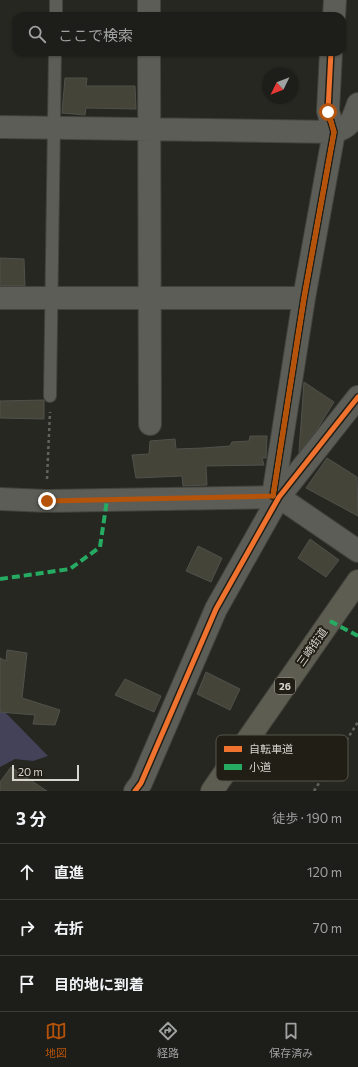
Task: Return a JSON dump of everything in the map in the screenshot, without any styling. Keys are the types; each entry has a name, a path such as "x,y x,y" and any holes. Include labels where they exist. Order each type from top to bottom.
{"main road":[{"name":"三崎街道","path":"251,735 358,581"},
{"name":"三崎街道","path":"212,791 219,781"}],"street":[{"path":"149,0 149,12"},
{"path":"334,12 336,0"},
{"path":"149,56 150,424"},
{"path":"276,496 304,298 334,132 328,112 332,56"},
{"path":"0,127 334,132 346,128 350,124 358,104"},
{"path":"0,298 304,298"},
{"path":"135,791 141,783 216,609 276,496 358,398"},
{"path":"0,499 47,501 276,496 358,551"}],"lane":[{"path":"56,0 56,12"},
{"path":"50,396 55,56"}],"path":[{"path":"47,501 50,396"},
{"path":"348,738 358,722"},
{"path":"314,791 320,781"}],"shaded area":[{"path":"0,707 48,756 33,761 15,759 0,767"}],"building":[{"path":"65,78 87,78 86,86 135,86 136,109 86,108 85,115 62,113"},
{"path":"0,258 24,259 25,286 0,286"},
{"path":"304,382 334,402 316,431 299,452"},
{"path":"44,400 44,419 0,418 0,401"},
{"path":"250,436 267,436 266,458 262,458 264,465 206,466 207,485 183,486 182,476 136,478 132,455 149,454 150,441 175,439 176,449 203,448 230,446 232,442 249,441"},
{"path":"327,458 357,477 358,516 306,488"},
{"path":"310,539 339,560 326,577 298,558"},
{"path":"198,546 222,558 211,582 186,571"},
{"path":"7,650 27,653 22,698 60,710 55,725 33,724 35,715 0,712 0,658 6,661"},
{"path":"206,672 240,689 230,710 197,694"},
{"path":"125,679 161,696 154,712 115,695"},
{"path":"11,767 47,791 0,791 0,782"}],"marked path":[{"path":"0,579 70,569 100,547 107,500"},
{"path":"330,621 358,636"}],"cycle path":[{"path":"273,496 304,298 334,132 328,111 331,56"},
{"path":"135,791 141,783 216,609 279,497 358,397"}],"route":[{"path":"47,501 273,496 304,298 334,132 328,112"}]}
